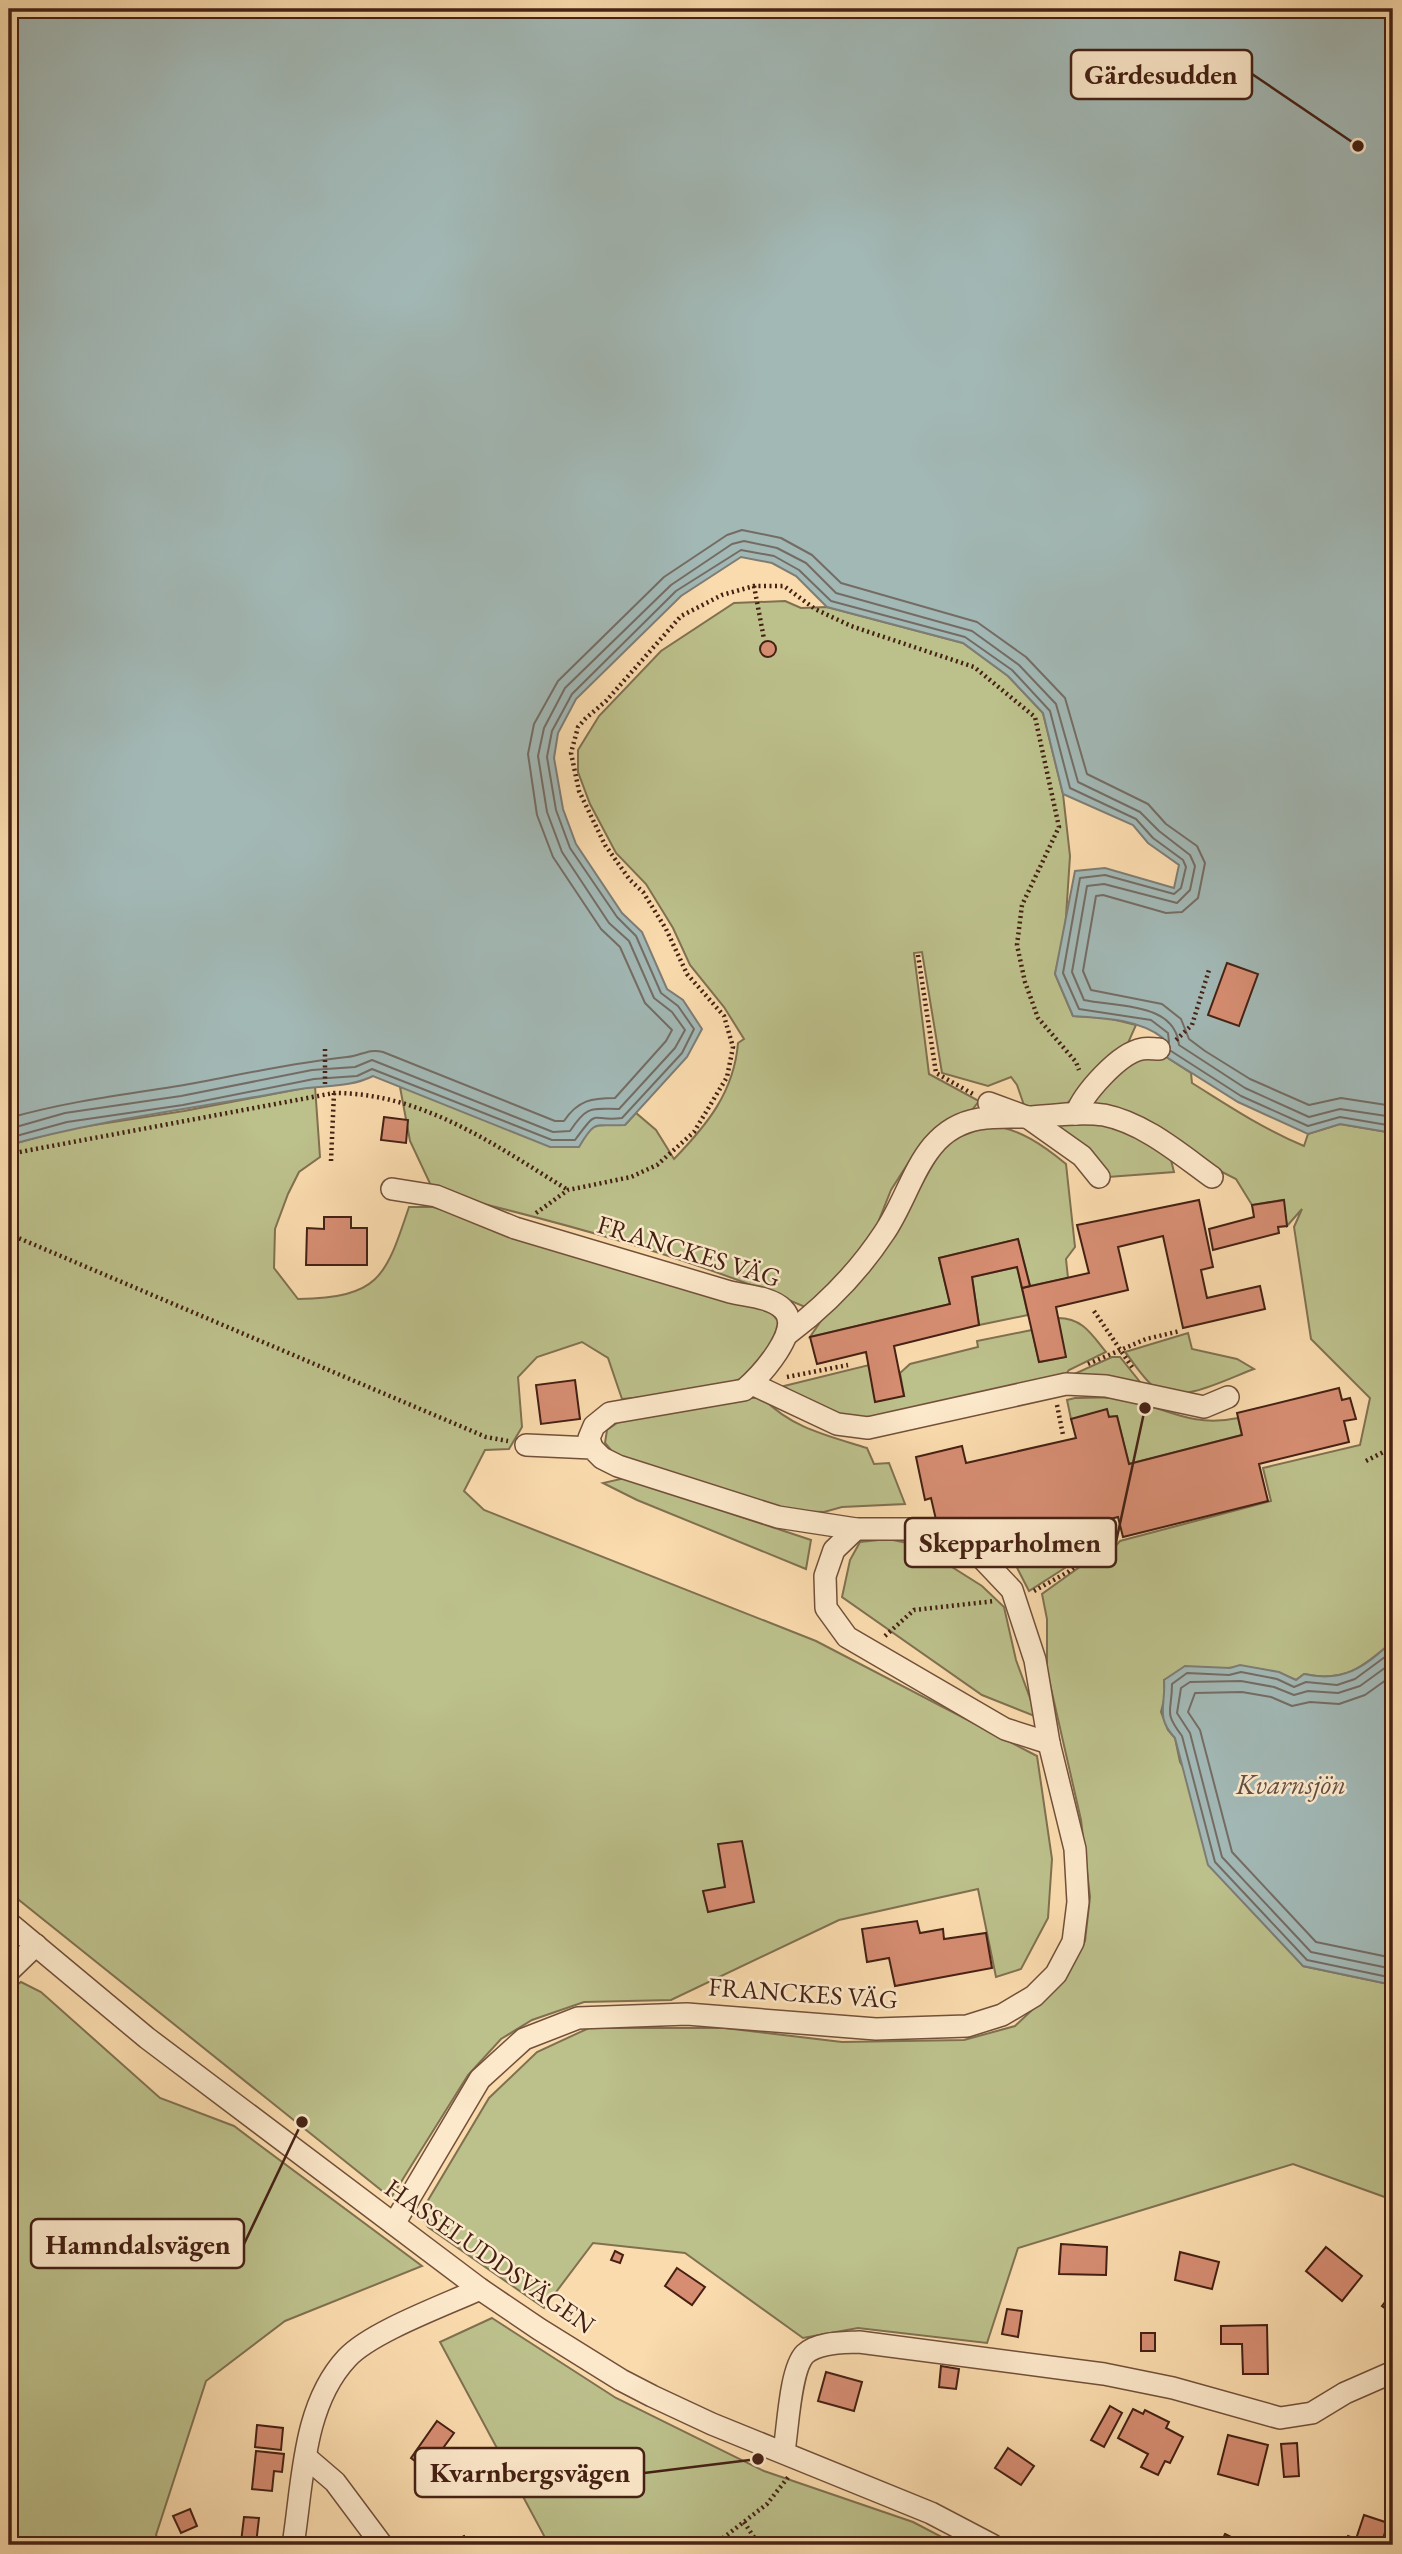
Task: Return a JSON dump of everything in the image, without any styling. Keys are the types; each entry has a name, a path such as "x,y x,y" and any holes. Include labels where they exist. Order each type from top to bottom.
{"street":[{"path":"1076,1114 1088,1092 1128,1055 1143,1048 1159,1049"},
{"path":"989,1103 1027,1117 1082,1156 1099,1177"},
{"path":"526,1445 592,1448 589,1438 594,1426 610,1413 744,1390 752,1384 789,1333 816,1313 865,1260 886,1230 927,1151 948,1133 978,1119 1102,1115 1138,1128 1212,1177"},
{"name":"FRANCKES VÄG","path":"392,1189 445,1199 515,1228 730,1293 767,1300 783,1308 790,1320 789,1333"},
{"path":"752,1384 837,1424 869,1428 1060,1386 1106,1386 1204,1407 1228,1397"},
{"name":"FRANCKES VÄG","path":"394,2224 480,2079 524,2039 578,2018 687,2014 877,2029 967,2026 1002,2014 1034,1996 1056,1974 1073,1942 1078,1902 1075,1849 1049,1743 1035,1660 1012,1590 977,1553 931,1528 856,1529 778,1517 618,1466 602,1458 592,1448"},
{"path":"856,1529 834,1550 825,1576 826,1608 847,1637 1005,1729 1049,1743"},
{"name":"HASSELUDDSVÄGEN","path":"9,1923 147,2038 480,2289 621,2380 712,2424 931,2513 992,2545"},
{"path":"9,1971 36,1945"},
{"path":"293,2545 312,2422 323,2391 348,2356 398,2325 480,2289"},
{"path":"793,2455 797,2369 805,2354 823,2345 859,2342 1104,2374 1173,2388 1254,2413 1280,2418 1311,2413 1345,2393 1393,2372"},
{"path":"307,2458 335,2482 382,2545"}],"path":[{"path":"754,586 764,639"},
{"path":"515,1228 568,1190 631,1177 657,1165 678,1150 712,1107 727,1077 733,1047 724,1016 687,974 661,919 605,845 587,814 572,768 574,738 585,719 606,701 681,616 722,595 754,586 784,586 815,609 851,626 974,667 1035,717 1059,827 1022,905 1017,945 1025,982 1038,1018 1076,1062 1088,1092"},
{"path":"918,955 936,1073 989,1103"},
{"path":"1159,1049 1168,1047 1192,1025 1209,970"},
{"path":"325,1049 325,1085"},
{"path":"9,1154 334,1093 361,1093 426,1110 468,1129 568,1190"},
{"path":"331,1161 334,1093"},
{"path":"9,1234 486,1437 526,1445"},
{"path":"1094,1311 1118,1350 1155,1395"},
{"path":"1063,1435 1060,1386 1071,1372 1118,1350 1180,1331"},
{"path":"752,1384 848,1365"},
{"path":"1366,1461 1393,1447"},
{"path":"870,1651 914,1610 1015,1599 1045,1586 1092,1554"},
{"path":"714,2545 767,2504 793,2455"},
{"path":"744,2522 759,2545"}],"green space":[{"path":"785,601 801,608 827,607 963,643 1008,676 1043,713 1063,794 1070,856 1065,932 1055,974 1073,1016 1108,1018 1136,1025 1124,1052 1063,1107 1025,1108 1017,1085 1011,1077 988,1086 942,1073 922,952 914,953 929,1074 979,1101 968,1115 914,1154 891,1190 873,1235 810,1309 765,1290 625,1242 434,1192 410,1141 400,1087 591,1128 599,1122 625,1125 636,1113 656,1130 674,1159 708,1120 725,1092 738,1043 744,1039 724,1007 690,965 673,928 646,884 616,853 590,804 578,772 578,750 599,716 661,651 734,603"},
{"path":"1160,1053 1191,1073 1192,1083 1260,1125 1304,1146 1308,1134 1340,1124 1393,1133 1393,1641 1353,1671 1331,1676 1304,1674 1296,1680 1263,1669 1230,1668 1164,1680 1165,1696 1161,1712 1168,1730 1175,1738 1180,1762 1303,1966 1393,1985 1393,2200 1293,2164 1018,2248 987,2343 858,2328 803,2338 685,2253 593,2243 544,2308 428,2227 424,2220 424,2207 489,2098 537,2052 589,2028 725,2028 842,2042 964,2040 1015,2026 1066,1978 1085,1941 1090,1897 1081,1820 1047,1671 1047,1619 1042,1594 1102,1551 1112,1550 1120,1541 1271,1501 1263,1468 1360,1445 1370,1398 1311,1339 1294,1227 1302,1209 1287,1226 1283,1200 1252,1205 1236,1179 1089,1104 1121,1066"},
{"path":"315,1086 320,1157 299,1172 275,1229 274,1268 298,1299 346,1294 362,1288 375,1279 385,1267 409,1207 433,1207 768,1309 780,1323 772,1348 758,1366 740,1379 695,1392 622,1399 608,1358 582,1342 537,1357 518,1377 522,1427 509,1449 485,1450 464,1491 484,1510 816,1641 1037,1756 1052,1859 1048,1918 1021,1969 996,1977 978,1889 839,1920 671,2000 584,2002 532,2020 501,2039 468,2075 391,2198 9,1892 9,1145 68,1129 184,1111"},
{"path":"1075,1119 1116,1126 1170,1156 1174,1172 1108,1177 1044,1121"},
{"path":"990,1125 1031,1139 1066,1164 1075,1247 1066,1259 1068,1278 1030,1286 1018,1239 939,1258 950,1304 810,1337 941,1144"},
{"path":"1017,1267 1028,1315 979,1325 972,1277"},
{"path":"1058,1318 1080,1324 1106,1352 1069,1370 1062,1379 849,1421 800,1399 784,1386 869,1365 904,1395 900,1373 910,1364 978,1347 977,1341 1032,1330 1039,1362 1065,1357"},
{"path":"1188,1333 1192,1349 1237,1359 1254,1369 1192,1392 1168,1393 1149,1383 1125,1352"},
{"path":"1112,1357 1120,1357 1144,1387 1074,1374"},
{"path":"736,1398 763,1398 798,1424 867,1448 874,1464 889,1463 905,1504 842,1507 824,1512 791,1511 616,1456 605,1443 607,1430 627,1416"},
{"path":"1075,1398 1131,1401 1203,1420 1238,1418 1242,1435 1129,1464 1117,1416 1071,1419 1067,1400"},
{"path":"625,1478 811,1540 806,1569 637,1500 603,1483"},
{"path":"888,1539 917,1545 982,1586 1004,1607 1016,1660 1037,1717 982,1695 842,1597 850,1560 860,1542"},
{"path":"1069,1541 1074,1557 1085,1555 1029,1591 1011,1556"},
{"path":"21,1982 41,1992 160,2098 234,2126 422,2266 285,2321 206,2381 156,2535 161,2545 9,2545 9,1991"},
{"path":"492,2318 616,2398 764,2471 913,2522 957,2545 549,2545 440,2342"}],"water":[{"path":"9,9 1393,9 1393,1133 1340,1124 1308,1134 1238,1102 1160,1053 1163,1038 1153,1032 1132,1023 1073,1016 1055,974 1075,871 1105,868 1174,888 1179,865 1148,843 1133,825 1063,794 1043,713 1008,676 963,643 827,607 796,576 772,563 741,557 681,596 576,699 558,733 554,758 563,809 576,844 622,913 642,932 667,989 683,1000 702,1029 687,1057 625,1125 597,1126 589,1132 579,1147 550,1147 373,1076 345,1084 294,1090 115,1121 9,1145"},
{"name":"Kvarnsjön","path":"1393,1641 1393,1985 1303,1966 1208,1865 1175,1738 1165,1724 1163,1711 1164,1680 1185,1666 1230,1668 1240,1665 1279,1672 1296,1680 1304,1674 1331,1676 1353,1671"}],"building":[{"path":"768,641 776,649 768,657 760,649"},
{"path":"1227,963 1258,974 1239,1026 1208,1015"},
{"path":"384,1117 408,1120 406,1143 381,1140"},
{"path":"1199,1200 1213,1267 1201,1270 1207,1298 1260,1286 1265,1309 1183,1328 1163,1236 1118,1247 1128,1290 1056,1307 1066,1357 1039,1362 1022,1288 1089,1273 1077,1225"},
{"path":"1284,1200 1287,1226 1278,1227 1279,1233 1213,1250 1209,1229 1254,1217 1252,1205"},
{"path":"324,1217 351,1217 351,1228 367,1228 367,1265 306,1265 307,1228 324,1229"},
{"path":"1018,1239 1030,1286 1022,1288 1017,1267 972,1277 979,1325 894,1346 904,1396 875,1402 866,1352 817,1364 810,1337 950,1304 939,1258"},
{"path":"575,1380 580,1419 541,1424 536,1385"},
{"path":"1339,1388 1342,1400 1350,1398 1356,1419 1344,1421 1349,1442 1259,1464 1268,1501 1123,1537 1118,1517 990,1549 988,1538 967,1543 961,1518 937,1524 931,1498 925,1500 916,1457 962,1446 966,1463 1076,1438 1071,1419 1107,1409 1109,1417 1117,1416 1129,1464 1242,1435 1237,1413"},
{"path":"742,1841 754,1902 708,1912 703,1891 725,1887 718,1844"},
{"path":"917,1921 920,1933 943,1929 944,1939 986,1933 992,1968 895,1986 889,1958 867,1962 862,1929"},
{"path":"1061,2244 1107,2247 1106,2275 1059,2274"},
{"path":"1326,2247 1362,2276 1342,2301 1306,2271"},
{"path":"615,2251 623,2255 620,2263 611,2260"},
{"path":"1180,2252 1219,2262 1212,2289 1175,2280"},
{"path":"677,2268 705,2287 692,2305 665,2286"},
{"path":"1393,2292 1393,2314 1382,2306"},
{"path":"1007,2309 1022,2311 1018,2337 1002,2334"},
{"path":"1267,2325 1268,2374 1243,2374 1242,2344 1221,2344 1221,2326"},
{"path":"1141,2333 1155,2333 1155,2351 1141,2351"},
{"path":"941,2366 959,2369 956,2389 939,2387"},
{"path":"826,2372 862,2382 854,2411 818,2401"},
{"path":"1110,2406 1122,2413 1104,2447 1091,2440"},
{"path":"1133,2409 1143,2414 1145,2410 1169,2422 1166,2428 1183,2437 1170,2463 1165,2461 1158,2475 1141,2467 1148,2454 1118,2438"},
{"path":"437,2421 454,2433 427,2470 411,2458"},
{"path":"257,2425 283,2428 281,2450 255,2447"},
{"path":"1228,2435 1268,2445 1258,2485 1218,2474"},
{"path":"1297,2443 1299,2476 1284,2477 1281,2444"},
{"path":"1008,2448 1034,2466 1021,2485 995,2468"},
{"path":"256,2451 284,2454 282,2472 274,2471 272,2491 252,2489"},
{"path":"190,2509 197,2526 181,2533 173,2516"},
{"path":"1364,2515 1388,2523 1381,2545 1344,2545 1348,2536 1356,2539"},
{"path":"244,2517 259,2518 256,2544 241,2542"},
{"path":"1225,2534 1247,2545 1220,2545"},
{"path":"464,2536 469,2545 447,2545"}],"place":[{"name":"Gärdesudden","path":"1358,146"},
{"name":"Skepparholmen","path":"1145,1408"},
{"name":"Hamndalsvägen","path":"302,2122"},
{"name":"Kvarnbergsvägen","path":"758,2459"}]}
